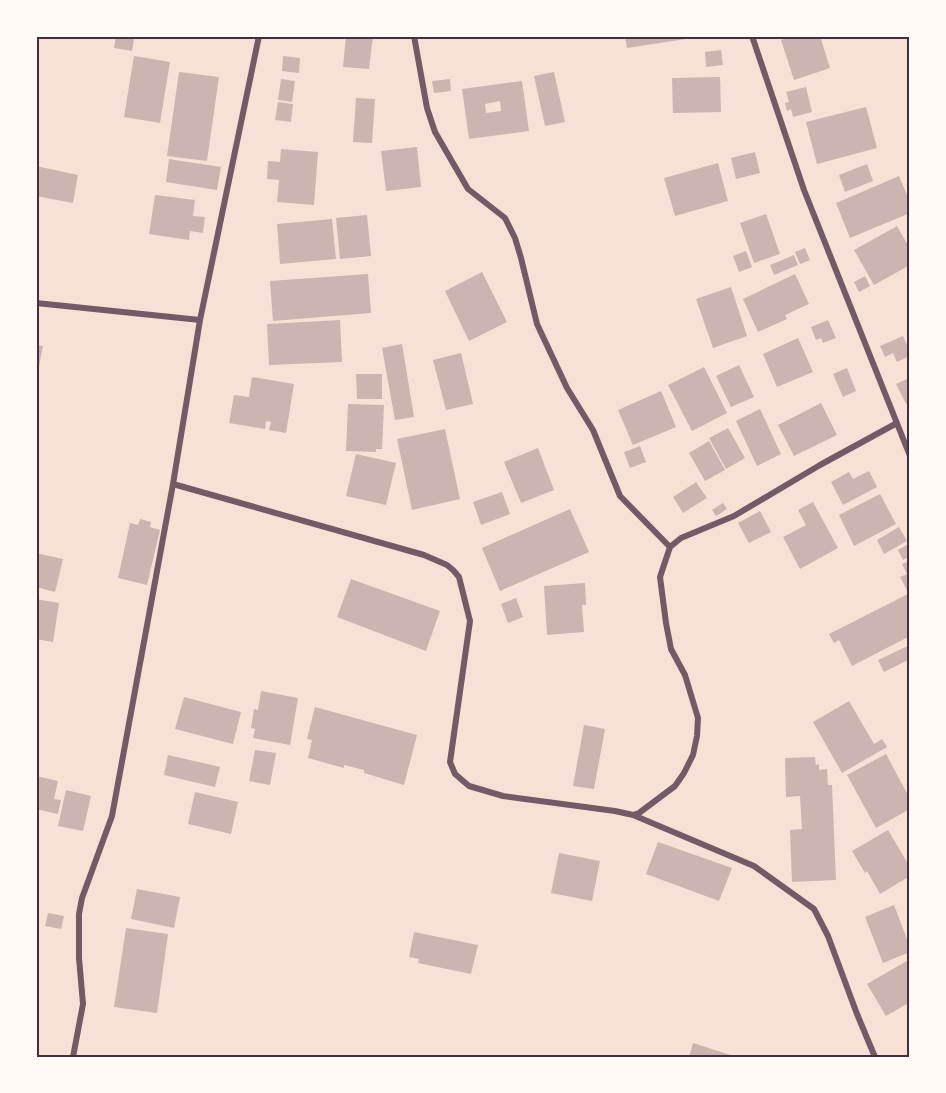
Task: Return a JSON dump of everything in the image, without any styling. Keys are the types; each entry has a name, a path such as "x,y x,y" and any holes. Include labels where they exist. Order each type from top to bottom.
{"street":[{"path":"73,1057 83,1004 79,958 79,914 82,898 112,816 173,484 200,320 259,36"},
{"path":"414,36 427,108 435,132 468,189 505,218 515,238 537,324 567,388 593,430 620,496 670,547"},
{"path":"752,36 804,190 910,456"},
{"path":"36,303 200,320"},
{"path":"633,815 675,786 693,755 697,736 698,718 685,675 671,649 666,623 660,577 670,547 681,538 734,516 897,423"},
{"path":"173,484 424,555 447,565 459,577 470,621 450,762 455,774 469,786 503,796 633,815 754,866 814,909 828,936 875,1057"}],"building":[{"path":"116,36 134,39 132,51 114,48"},
{"path":"346,36 373,36 369,69 343,67"},
{"path":"625,36 699,36 699,37 627,48"},
{"path":"794,36 820,36 830,68 794,80 781,40"},
{"path":"721,50 723,65 706,67 705,52"},
{"path":"134,56 170,62 160,123 124,117"},
{"path":"283,56 300,58 299,73 282,71"},
{"path":"179,72 219,77 207,161 167,156"},
{"path":"554,72 565,122 545,126 534,76"},
{"path":"720,77 721,112 673,113 672,78"},
{"path":"281,79 295,81 292,102 278,100"},
{"path":"450,79 451,91 434,93 432,81"},
{"path":"522,81 529,131 469,139 462,89","holes":["500,101 501,111 486,113 485,104"]},
{"path":"806,87 812,112 793,117 791,109 787,111 785,103 789,102 786,92"},
{"path":"356,98 375,99 372,143 353,142"},
{"path":"278,102 293,104 291,122 275,120"},
{"path":"866,107 877,148 817,164 806,122"},
{"path":"417,147 421,187 386,191 381,151"},
{"path":"281,149 318,152 314,205 277,202 279,180 267,179 268,161 280,162"},
{"path":"755,152 760,173 736,179 731,158"},
{"path":"169,159 221,167 217,190 166,182"},
{"path":"718,163 728,201 675,216 664,178"},
{"path":"867,164 873,181 845,192 839,175"},
{"path":"36,166 78,175 73,203 36,196"},
{"path":"899,176 910,202 910,213 850,238 836,203"},
{"path":"155,195 195,200 193,216 205,217 203,233 190,231 189,240 149,234"},
{"path":"766,214 780,254 754,263 740,223"},
{"path":"367,215 371,256 340,259 336,218"},
{"path":"332,219 336,259 280,264 277,224"},
{"path":"897,226 910,249 910,265 874,285 854,250"},
{"path":"805,248 810,260 800,264 795,252"},
{"path":"746,251 752,267 739,272 733,256"},
{"path":"794,255 798,265 774,275 770,265"},
{"path":"482,272 507,322 469,341 445,291"},
{"path":"368,274 371,313 273,321 270,281"},
{"path":"795,274 809,304 785,315 787,319 758,332 743,299"},
{"path":"865,276 870,286 859,292 854,282"},
{"path":"731,287 747,336 713,348 696,299"},
{"path":"340,320 342,362 269,365 267,324"},
{"path":"828,320 836,338 823,343 821,338 816,340 811,327"},
{"path":"903,336 910,356 897,362 893,353 885,357 880,346"},
{"path":"798,338 813,372 777,387 763,354"},
{"path":"402,344 414,417 395,420 382,348"},
{"path":"36,345 43,346 37,376 36,376"},
{"path":"461,353 473,404 446,410 433,360"},
{"path":"739,365 754,397 731,407 716,376"},
{"path":"704,367 727,413 692,431 668,385"},
{"path":"847,368 856,391 843,397 833,374"},
{"path":"356,374 382,374 382,399 357,399"},
{"path":"252,377 294,384 286,433 269,430 271,422 266,421 265,429 229,423 234,395 249,397"},
{"path":"907,379 910,386 910,402 906,404 896,384"},
{"path":"661,391 676,427 633,445 618,410"},
{"path":"821,403 837,435 794,456 778,425"},
{"path":"348,404 384,405 382,449 376,449 376,452 346,451"},
{"path":"760,409 781,454 757,466 736,421"},
{"path":"728,428 745,458 726,469 709,438"},
{"path":"445,429 460,499 412,510 397,439"},
{"path":"709,441 725,470 705,481 689,453"},
{"path":"640,446 646,462 630,468 624,452"},
{"path":"538,448 554,490 521,503 504,462"},
{"path":"356,454 396,463 386,505 346,496"},
{"path":"869,471 877,487 843,505 831,482 849,472 853,479"},
{"path":"696,482 707,498 683,513 673,497"},
{"path":"502,492 510,514 481,525 473,502"},
{"path":"880,494 896,524 854,546 839,515"},
{"path":"813,502 838,548 800,569 783,537 806,525 798,510"},
{"path":"723,503 727,509 716,516 712,510"},
{"path":"570,509 589,552 500,591 482,548"},
{"path":"760,511 771,532 749,543 738,523"},
{"path":"140,519 151,522 150,527 160,530 147,585 118,578 130,523 138,525"},
{"path":"899,527 907,541 884,554 877,540"},
{"path":"910,543 910,556 903,560 898,550"},
{"path":"36,553 63,559 55,592 36,587"},
{"path":"910,561 910,591 908,592 900,577 907,574 902,564"},
{"path":"351,579 440,611 426,651 337,617"},
{"path":"585,583 586,605 582,605 584,632 547,635 544,586"},
{"path":"910,593 910,636 852,666 839,640 834,643 829,634"},
{"path":"516,598 523,617 508,623 501,604"},
{"path":"36,599 59,603 53,642 36,639"},
{"path":"910,645 910,659 884,672 878,660"},
{"path":"261,691 298,698 290,745 253,738 255,729 251,728 254,709 258,710"},
{"path":"184,697 241,712 233,744 175,729"},
{"path":"849,701 874,744 882,739 887,747 842,773 813,722"},
{"path":"315,707 417,735 404,785 364,773 364,770 344,765 344,768 308,758 312,740 307,739"},
{"path":"584,725 605,729 594,789 573,786"},
{"path":"255,750 276,753 270,785 249,781"},
{"path":"886,754 910,799 910,809 876,828 847,775"},
{"path":"168,755 220,767 215,787 164,775"},
{"path":"815,757 819,770 827,769 828,785 832,785 836,880 792,882 790,830 802,829 800,796 786,797 785,758"},
{"path":"36,776 58,781 54,799 61,800 58,814 36,809"},
{"path":"66,790 91,796 83,831 58,826"},
{"path":"195,792 238,802 231,834 188,824"},
{"path":"888,830 910,867 910,876 880,894 852,851"},
{"path":"658,842 732,868 719,901 646,874"},
{"path":"559,853 600,861 592,901 551,893"},
{"path":"137,889 180,897 174,928 131,919"},
{"path":"894,905 910,952 883,963 865,917"},
{"path":"48,913 64,916 61,929 45,926"},
{"path":"126,928 168,934 157,1013 114,1007"},
{"path":"414,932 478,945 471,974 418,963 419,959 409,957"},
{"path":"910,959 910,1002 886,1016 867,984"},
{"path":"693,1043 737,1057 689,1057"}]}
